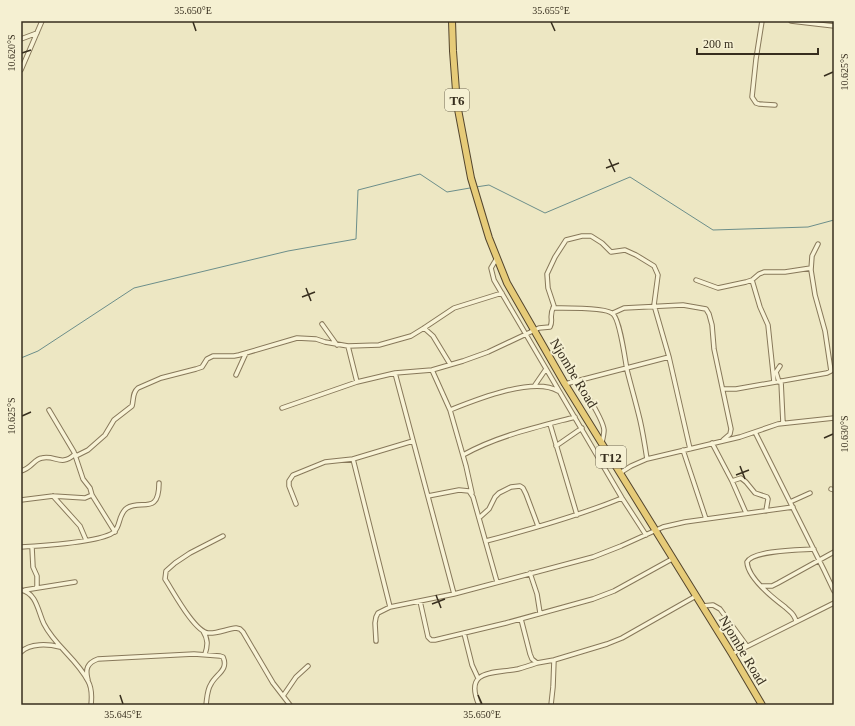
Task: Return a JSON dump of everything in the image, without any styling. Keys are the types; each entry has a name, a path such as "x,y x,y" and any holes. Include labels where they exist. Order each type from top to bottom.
{"highway":[{"name":"Njombe Road","path":"452,21 452,51 457,104 471,178 489,238 507,283 565,384 762,705"}],"street":[{"path":"21,70 42,21"},
{"path":"762,21 752,97 756,103 775,105"},
{"path":"790,21 834,26"},
{"path":"21,39 37,33"},
{"path":"282,408 357,382 395,373 432,370 476,357 541,328 550,327 552,325 550,312 553,308 553,303 547,285 547,274 551,262 566,240 588,236 602,244 611,252 627,251 645,259 654,266 658,275 654,300 655,307 669,356 690,449"},
{"path":"723,389 736,389 780,382 831,371 825,331 815,295 811,268 812,256 818,244"},
{"path":"497,258 491,268 491,272 502,294 527,334 622,498 646,534"},
{"path":"696,280 718,288 752,280 756,275 764,272 811,268"},
{"path":"752,280 760,307 768,325 774,382"},
{"path":"21,470 29,468 40,458 47,457 64,461 88,450 105,435 114,420 132,406 135,391 138,388 161,378 202,367 204,362 210,357 234,356 297,338 316,339 337,345 348,346 379,345 410,336 454,308 502,294"},
{"path":"553,308 574,308 613,313 624,308 686,305 703,308 707,311 712,325 714,349 731,431 723,440"},
{"path":"613,313 618,328 648,459"},
{"path":"322,324 337,345"},
{"path":"424,328 433,336 450,364"},
{"path":"348,346 357,382"},
{"path":"236,375 246,353"},
{"path":"565,384 669,356"},
{"path":"780,366 776,372 780,382 783,423"},
{"path":"535,385 546,369"},
{"path":"432,370 450,410 497,582"},
{"path":"395,373 454,594"},
{"path":"579,381 601,420 604,431 602,442"},
{"path":"450,410 494,395 535,385 552,387 559,391"},
{"path":"49,410 75,455 80,472 90,488 92,496 115,532"},
{"path":"463,455 487,443 575,417"},
{"path":"620,473 631,466 648,459 740,437 783,423 816,421 834,418"},
{"path":"550,424 577,515"},
{"path":"556,446 582,428"},
{"path":"755,432 820,560 834,591"},
{"path":"296,504 289,486 289,481 293,475 325,462 353,459 413,441"},
{"path":"712,443 732,481 746,513"},
{"path":"683,450 706,519"},
{"path":"353,459 390,607"},
{"path":"732,481 741,478 755,493 767,497 766,512"},
{"path":"21,547 32,547 101,538 115,532 121,516 126,508 148,505 155,501 158,497 159,483"},
{"path":"479,518 489,509 495,497 499,493 511,486 520,486 526,494 538,526"},
{"path":"428,496 459,490 469,491 472,494"},
{"path":"790,502 810,493"},
{"path":"21,500 53,496 85,498 92,496"},
{"path":"53,496 80,526 86,540"},
{"path":"486,541 577,515 622,498"},
{"path":"376,641 376,617 378,613 390,607 454,594 593,557 621,546 654,530 685,522 746,513 766,512 793,507"},
{"path":"205,654 207,649 207,639 203,631 189,616 165,575 166,571 175,563 223,536"},
{"path":"32,547 33,567 37,576 37,588"},
{"path":"796,621 792,612 752,576 748,569 747,562 750,558 760,554 814,549"},
{"path":"762,586 775,585 834,552"},
{"path":"420,601 427,634 431,640 464,633 593,599 614,591 672,559"},
{"path":"530,573 537,594 540,613"},
{"path":"23,590 75,582"},
{"path":"23,590 30,594 35,600 44,625 60,647 77,665 88,680"},
{"path":"478,705 474,691 475,684 478,678 488,673 519,669 596,648 622,638 696,596"},
{"path":"732,654 834,603"},
{"path":"702,606 713,605 720,609 747,646"},
{"path":"521,618 530,654 532,659 537,663"},
{"path":"203,631 212,632 240,628 273,683 290,705"},
{"path":"464,633 472,665 478,678"},
{"path":"21,652 28,646 49,645 60,647"},
{"path":"91,705 92,692 86,669 88,665 98,659 131,656 205,654 224,657 224,668 210,685 206,705"},
{"path":"551,705 554,660"},
{"path":"283,696 296,677 308,666"}],"waterway":[{"path":"21,358 38,351 134,288 288,251 356,239 358,190 420,174 447,192 470,188"},
{"path":"476,187 489,185 545,213 630,177 713,230 808,227 834,220"}]}
